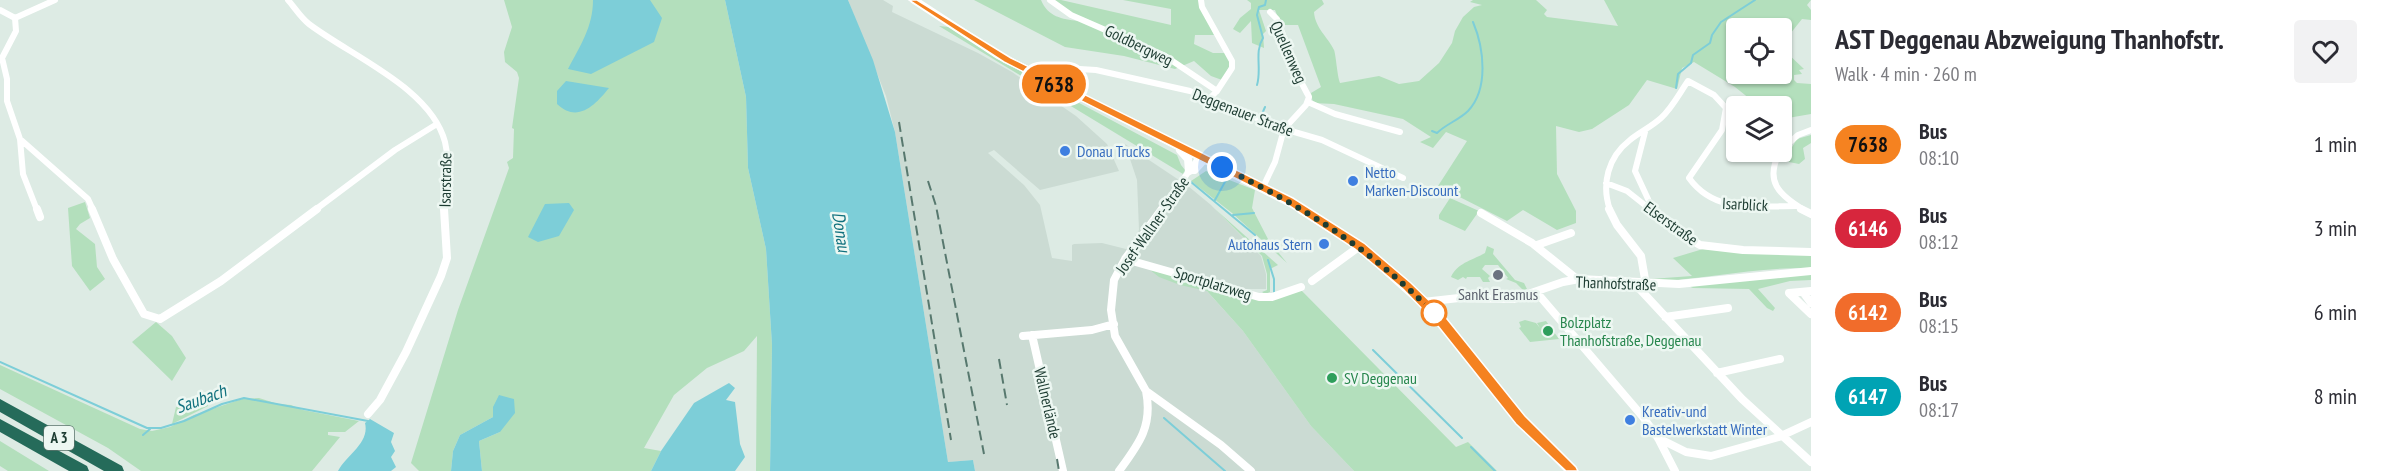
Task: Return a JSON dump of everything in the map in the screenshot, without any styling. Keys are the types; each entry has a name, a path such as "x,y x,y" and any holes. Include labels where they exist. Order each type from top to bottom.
{"highway":[{"name":"A 3","path":"0,405 117,471"},
{"name":"A 3","path":"0,424 82,471"}],"main road":[{"path":"914,0 979,44 1042,78 1263,187 1326,223 1360,246 1423,302 1468,353 1521,420 1571,471"},
{"path":"1153,133 1157,138 1186,154 1190,161 1190,171"}],"street":[{"path":"15,18 55,0"},
{"name":"Isarstraße","path":"288,0 307,23 380,70 424,104 445,140 449,166 444,200 447,258 406,352 380,400 368,414"},
{"name":"Goldbergweg","path":"1050,0 1071,15 1165,56 1217,91"},
{"path":"1202,0 1202,7 1232,61 1228,74 1210,98"},
{"path":"0,10 15,18"},
{"name":"Quellenweg","path":"1263,187 1275,162 1284,129 1310,97 1277,19 1270,12"},
{"path":"15,18 16,31 2,58 8,79 7,101 20,140 22,174 40,217"},
{"name":"Deggenauer Straße","path":"1042,78 1063,68 1096,70 1161,84 1210,98 1265,119 1284,129 1322,140 1403,178"},
{"name":"Isarblick","path":"1645,132 1669,111 1688,81 1707,89 1719,97 1726,108 1722,130 1689,178 1697,190 1707,199 1721,204 1796,206"},
{"path":"1308,102 1335,114 1400,132"},
{"path":"20,140 88,199 113,259 144,314 160,319 221,281 387,156 437,124"},
{"path":"1792,140 1797,135 1811,130"},
{"path":"1645,132 1628,141 1615,157 1606,172 1606,183 1607,202 1614,220 1644,258 1646,285"},
{"path":"1645,132 1635,171 1648,199"},
{"name":"Josef-Wallner-Straße","path":"1203,158 1195,171 1190,171 1125,259 1114,280 1111,310 1115,336 1146,391 1221,445 1251,471"},
{"path":"1775,162 1772,177 1779,188 1796,206 1811,214"},
{"name":"Elserstraße","path":"1606,183 1627,191 1678,232 1700,245 1733,249 1811,252"},
{"path":"1481,213 1537,245 1554,257 1577,279"},
{"path":"1537,245 1571,233"},
{"path":"1312,280 1360,246"},
{"name":"Sportplatzweg","path":"1125,259 1259,297 1272,297 1301,287"},
{"name":"Thanhofstraße","path":"1423,302 1453,298 1503,300 1538,294 1577,279 1646,285 1707,282 1784,271 1811,271"},
{"path":"1635,284 1779,436 1811,462"},
{"path":"1811,303 1807,291 1789,293 1811,315"},
{"path":"1538,294 1643,417 1658,438 1675,471"},
{"path":"1665,317 1728,308"},
{"path":"1023,336 1092,330 1114,324"},
{"name":"Wallnerlände","path":"1032,335 1064,471"},
{"path":"1717,373 1780,359"},
{"path":"1119,471 1145,434 1150,412 1146,391"},
{"path":"1658,438 1702,457 1779,436 1811,422"}],"shaded area":[{"path":"848,0 883,0 893,6 892,12 1012,72 1076,116 1107,144 1119,171 1040,190 994,150 988,153 1024,185 1040,205 1052,258 1072,261 1072,245 1074,244 1102,243 1126,249 1139,230 1137,180 1125,144 1188,186 1211,205 1261,256 1266,274 1266,289 1205,289 1243,331 1311,426 1354,471 975,471 973,460 948,462 895,132 886,96"}],"green space":[{"path":"504,0 725,0 746,97 748,168 766,249 772,345 770,471 756,471 757,336 744,351 707,368 674,395 644,448 661,451 651,471 482,471 479,441 500,432 493,407 493,417 460,435 453,451 451,471 419,471 411,463 458,310 509,168 507,162 513,158 514,129 512,128 519,78 517,72 505,62 504,52 512,27"},
{"path":"974,0 1041,0 1052,14 1078,21 1050,0 1061,0 1171,25 1171,9 1123,0 1200,0 1214,35 1195,35 1194,44 1213,53 1225,53 1229,58 1229,67 1222,80 1211,76 1194,61 1175,69 1124,56 1065,47"},
{"path":"1247,0 1322,0 1324,4 1314,12 1315,18 1334,50 1340,83 1379,76 1399,84 1419,81 1439,63 1452,43 1455,31 1463,17 1474,7 1482,5 1470,2 1473,0 1536,0 1547,10 1544,14 1547,17 1618,26 1604,0 1811,0 1807,5 1811,10 1811,20 1802,19 1792,32 1792,18 1726,18 1726,82 1694,62 1682,68 1677,89 1647,80 1629,105 1592,129 1579,132 1556,126 1557,174 1576,211 1576,223 1557,230 1523,210 1507,221 1438,186 1467,141 1446,132 1433,148 1420,142 1431,137 1403,119 1334,104 1313,103 1311,93 1321,87 1298,25 1281,25 1275,10 1259,10 1266,31 1263,34 1264,48 1252,43 1251,21 1240,33 1233,29 1240,18 1251,9 1251,3"},
{"path":"939,26 949,27 1036,80 1177,155 1185,170 1183,174"},
{"path":"1792,58 1804,69 1799,70 1802,74 1794,75 1794,80 1797,83 1811,84 1811,114 1792,117 1792,96 1746,96 1730,84 1792,84"},
{"path":"1811,135 1811,143 1803,148 1805,159 1799,164 1789,162 1792,162 1792,147 1797,139"},
{"path":"1206,171 1255,190 1252,208 1269,241 1287,263 1232,213 1191,181"},
{"path":"1450,198 1479,211 1465,231 1439,219 1439,215"},
{"path":"85,202 90,218 76,229 95,244 97,267 105,279 90,291 72,266 68,208"},
{"path":"1215,209 1278,265 1270,269 1270,292 1265,294 1262,292 1267,290 1267,274 1262,256"},
{"path":"1487,246 1494,249 1493,254 1515,280 1524,283 1527,289 1523,290 1516,283 1506,279 1508,278 1498,265 1485,265 1482,269 1490,276 1488,278 1490,282 1483,282 1480,277 1467,277 1466,279 1463,277 1458,280 1451,277 1461,265 1485,253"},
{"path":"1703,249 1811,255 1811,268 1771,269 1651,282 1650,279 1692,276 1673,258"},
{"name":"SV Deggenau","path":"1150,270 1270,299 1301,290 1456,447 1468,442 1497,471 1354,471 1311,426 1243,331 1207,291 1180,285 1159,277"},
{"path":"1811,274 1811,280 1790,281 1758,289 1775,308 1773,311 1767,308 1749,289 1688,286"},
{"path":"1525,320 1536,323 1540,328 1537,323 1546,321 1559,339 1530,342 1519,328 1521,327 1519,322"},
{"path":"156,322 172,336 186,358 172,381 132,342"},
{"path":"0,365 140,429 152,431 170,427 194,415 242,399 259,398 303,410 359,421 345,432 328,432 328,435 340,437 312,471 141,471 108,448 0,389"},
{"path":"204,398 208,406 172,424 176,407"},
{"path":"0,441 49,471 8,471 0,466"}],"water":[{"path":"593,0 650,0 662,18 654,42 591,74 568,69 588,28"},
{"name":"Donau","path":"725,0 848,0 873,60 895,132 948,462 973,460 975,471 770,471 772,345 766,249 748,168 746,97"},
{"path":"566,81 609,88 586,110 572,112 557,104 557,91"},
{"path":"569,203 574,210 559,236 538,242 528,237 545,204"},
{"path":"729,383 735,388 726,400 735,402 740,444 745,457 735,471 651,471 661,451 694,403"},
{"path":"499,395 514,399 515,413 500,432 479,441 482,471 451,471 453,451 460,435 493,417 493,407"},
{"path":"370,419 394,433 391,442 395,451 391,457 396,467 391,471 338,471 361,443 366,430 365,423"}],"waterway":[{"path":"1257,85 1258,55 1263,38 1257,15 1259,7 1265,5 1266,0"},
{"path":"1676,88 1678,74 1691,63 1693,55 1710,43 1712,35 1721,22 1755,0"},
{"path":"1432,131 1437,133 1468,111 1475,102 1482,80 1482,56 1473,22"},
{"path":"1262,114 1265,107"},
{"path":"1225,160 1236,167"},
{"path":"1215,200 1226,180"},
{"path":"1191,182 1255,235"},
{"path":"1233,215 1254,213"},
{"path":"1268,260 1274,279 1274,292"},
{"path":"1373,350 1462,438"},
{"name":"Saubach","path":"0,362 147,428 161,428 184,421 222,404 244,398 368,421"},
{"path":"1164,418 1225,471"},
{"path":"143,435 150,429"},
{"path":"1471,447 1495,471"}],"railway":[{"path":"899,122 951,440"},
{"path":"928,181 936,206 984,454"},
{"path":"999,359 1007,405"},
{"path":"1057,459 1059,471"}],"bus line":[{"name":"7638","path":"914,0 1007,60 1289,201 1360,246 1439,317 1521,420 1571,471"}],"place":[{"name":"Donau Trucks","path":"1065,151"},
{"name":"Netto Marken-Discount","path":"1353,181"},
{"name":"Autohaus Stern","path":"1324,244"},
{"name":"Sankt Erasmus","path":"1498,275"},
{"name":"Bolzplatz Thanhofstraße, Deggenau","path":"1548,331"},
{"name":"SV Deggenau","path":"1332,378"},
{"name":"Kreativ-und Bastelwerkstatt Winter","path":"1630,420"}],"route":[{"path":"1222,167 1291,202 1360,246 1407,286 1436,315 1434,313"}]}
